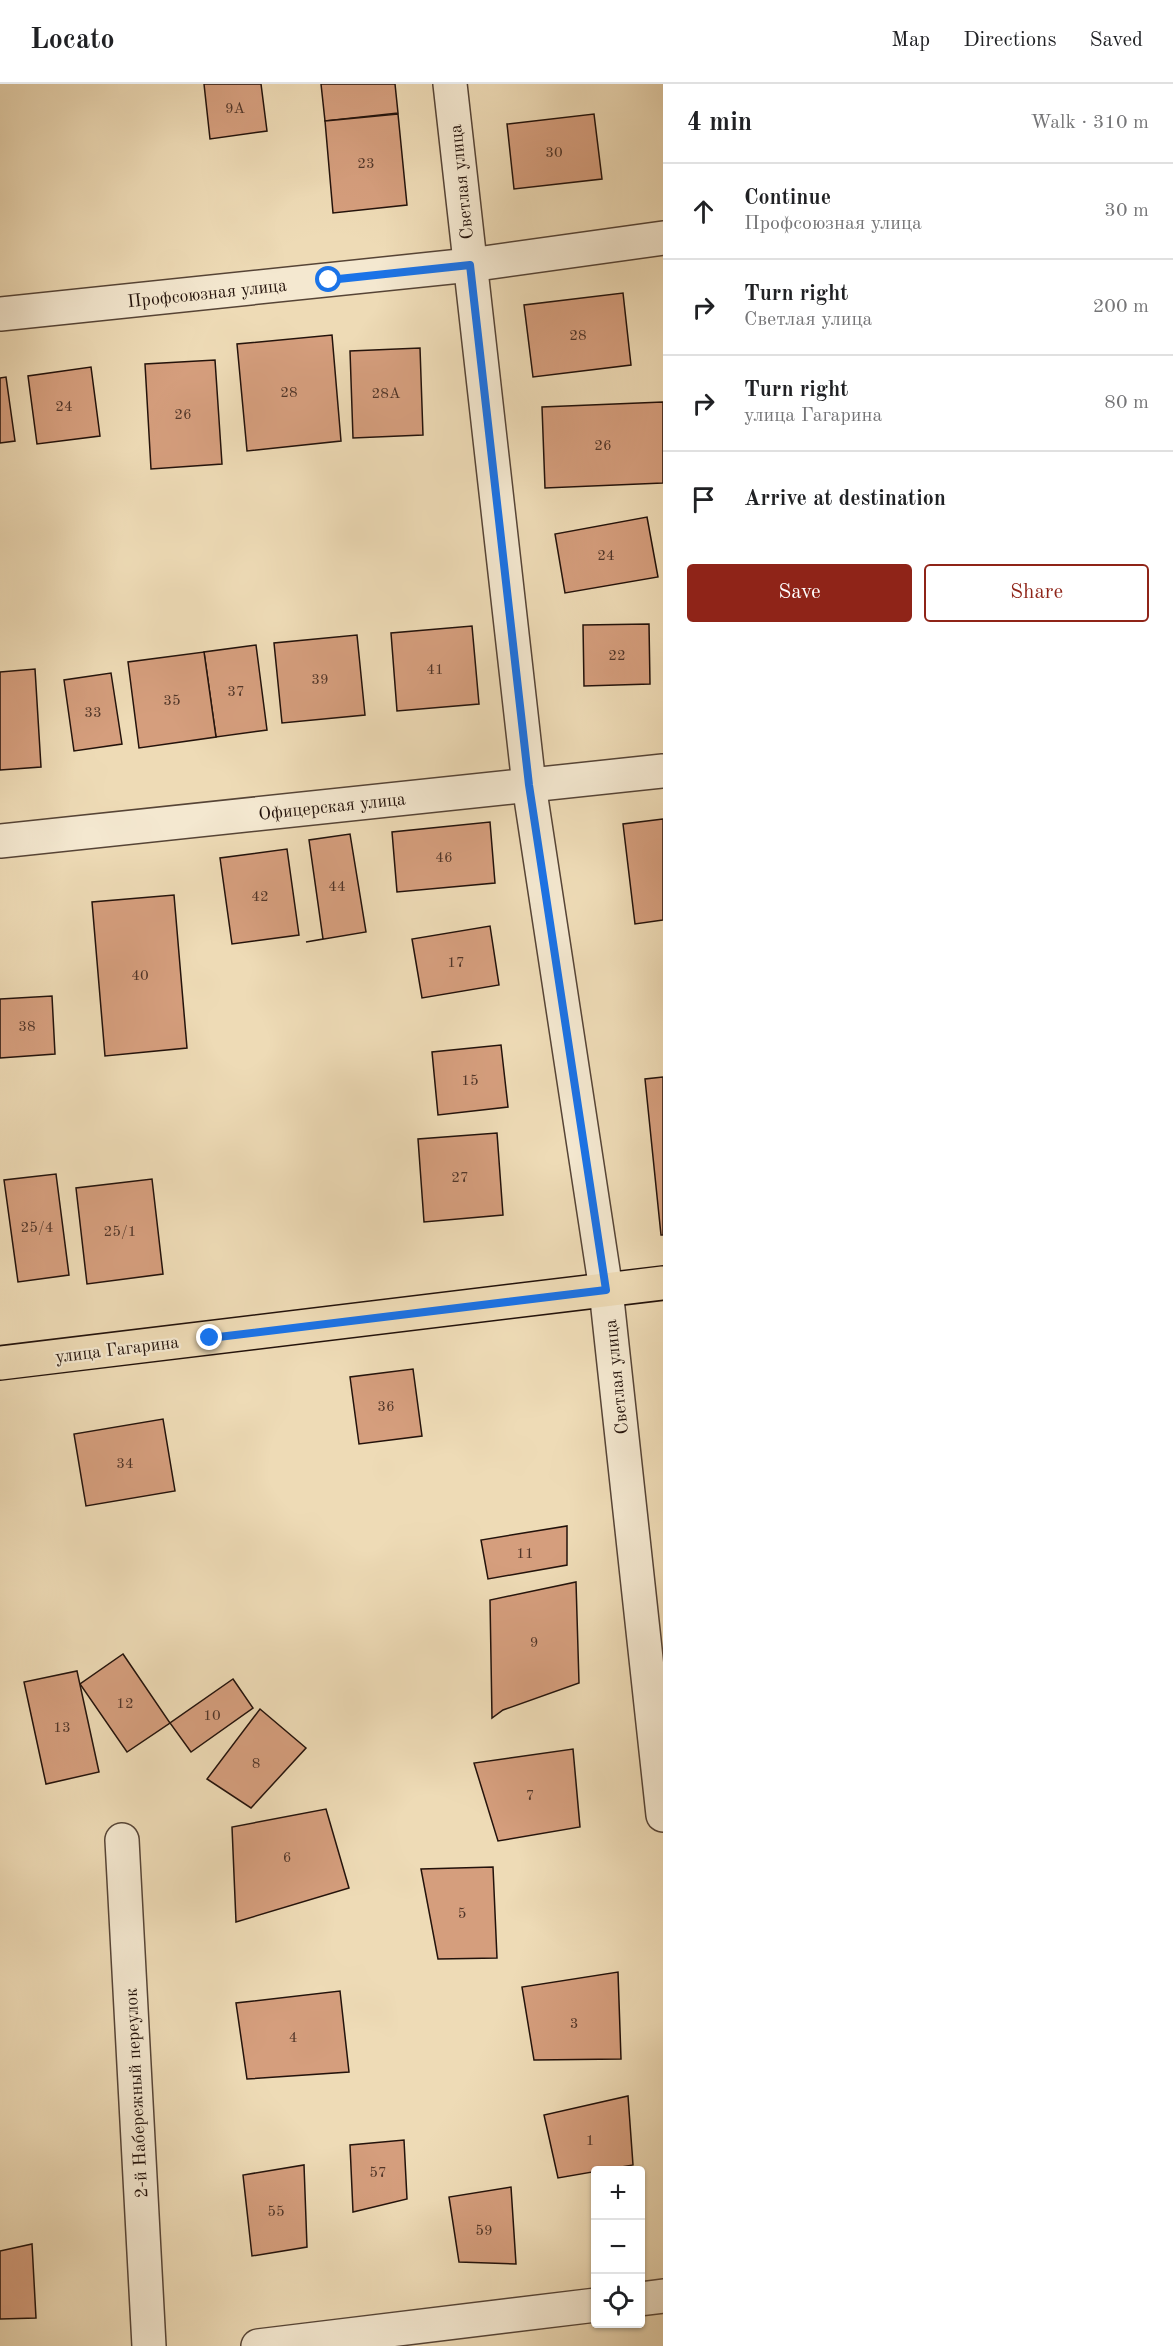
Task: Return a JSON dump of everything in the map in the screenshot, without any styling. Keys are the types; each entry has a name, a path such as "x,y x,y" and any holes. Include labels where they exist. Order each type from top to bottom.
{"main road":[{"name":"улица Гагарина","path":"0,1363 663,1283"}],"street":[{"name":"Светлая улица","path":"450,84 529,785 606,1290 663,1815"},
{"name":"Профсоюзная улица","path":"0,314 470,265 663,238"},
{"name":"Офицерская улица","path":"0,841 663,771"},
{"name":"2-й Набережный переулок","path":"122,1840 149,2346"},
{"path":"645,2298 663,2296"},
{"path":"258,2346 591,2305"}],"building":[{"path":"204,84 261,84 267,131 210,139"},
{"path":"321,84 395,84 398,113 325,121"},
{"path":"398,114 407,205 333,213 325,121"},
{"path":"594,114 602,179 514,189 507,124"},
{"path":"623,293 631,365 533,377 524,305"},
{"path":"332,335 341,441 247,451 237,344"},
{"path":"420,348 423,435 353,438 350,351"},
{"path":"215,360 222,464 151,469 145,364"},
{"path":"91,367 100,436 37,444 28,376"},
{"path":"6,377 15,441 0,443 0,378"},
{"path":"663,402 663,483 545,488 542,407"},
{"path":"647,517 658,577 565,593 555,534"},
{"path":"649,624 650,684 584,686 583,625"},
{"path":"472,626 479,704 397,711 391,633"},
{"path":"357,635 365,715 282,723 274,643"},
{"path":"256,645 267,730 216,737 204,652"},
{"path":"204,652 216,737 139,748 128,662"},
{"path":"35,669 41,767 0,770 0,672"},
{"path":"111,673 122,744 74,751 64,680"},
{"path":"663,819 663,920 635,924 623,824"},
{"path":"490,822 495,883 397,892 392,832"},
{"path":"350,834 366,932 306,942 323,939 309,840"},
{"path":"287,849 299,935 232,944 220,858"},
{"path":"174,895 187,1048 105,1056 92,902"},
{"path":"490,926 499,985 422,998 412,939"},
{"path":"52,996 55,1054 0,1058 0,999"},
{"path":"501,1045 508,1107 438,1115 432,1052"},
{"path":"663,1077 663,1235 661,1235 645,1079"},
{"path":"497,1133 503,1215 424,1222 418,1139"},
{"path":"56,1174 69,1275 18,1282 4,1180"},
{"path":"152,1179 163,1274 87,1284 76,1188"},
{"path":"413,1369 422,1436 359,1444 350,1377"},
{"path":"163,1419 175,1491 86,1506 74,1434"},
{"path":"567,1526 567,1565 488,1579 481,1540"},
{"path":"576,1582 579,1683 503,1710 492,1718 490,1600"},
{"path":"123,1654 170,1723 127,1752 80,1684"},
{"path":"77,1671 99,1772 46,1784 24,1682"},
{"path":"233,1679 253,1708 191,1752 170,1723"},
{"path":"260,1709 306,1748 251,1808 207,1779"},
{"path":"573,1749 580,1827 498,1841 474,1763"},
{"path":"326,1809 349,1888 236,1922 232,1827"},
{"path":"493,1867 497,1958 438,1959 421,1869"},
{"path":"618,1972 621,2059 534,2060 522,1987"},
{"path":"340,1991 349,2072 247,2079 236,2003"},
{"path":"628,2096 633,2165 591,2166 591,2172 558,2178 544,2115"},
{"path":"404,2140 407,2199 353,2212 350,2145"},
{"path":"304,2165 307,2247 252,2256 243,2175"},
{"path":"511,2187 516,2264 459,2262 449,2197"},
{"path":"32,2244 36,2318 0,2319 0,2251"}],"route":[{"path":"210,1338 606,1290 529,785 470,265 329,280"}]}
